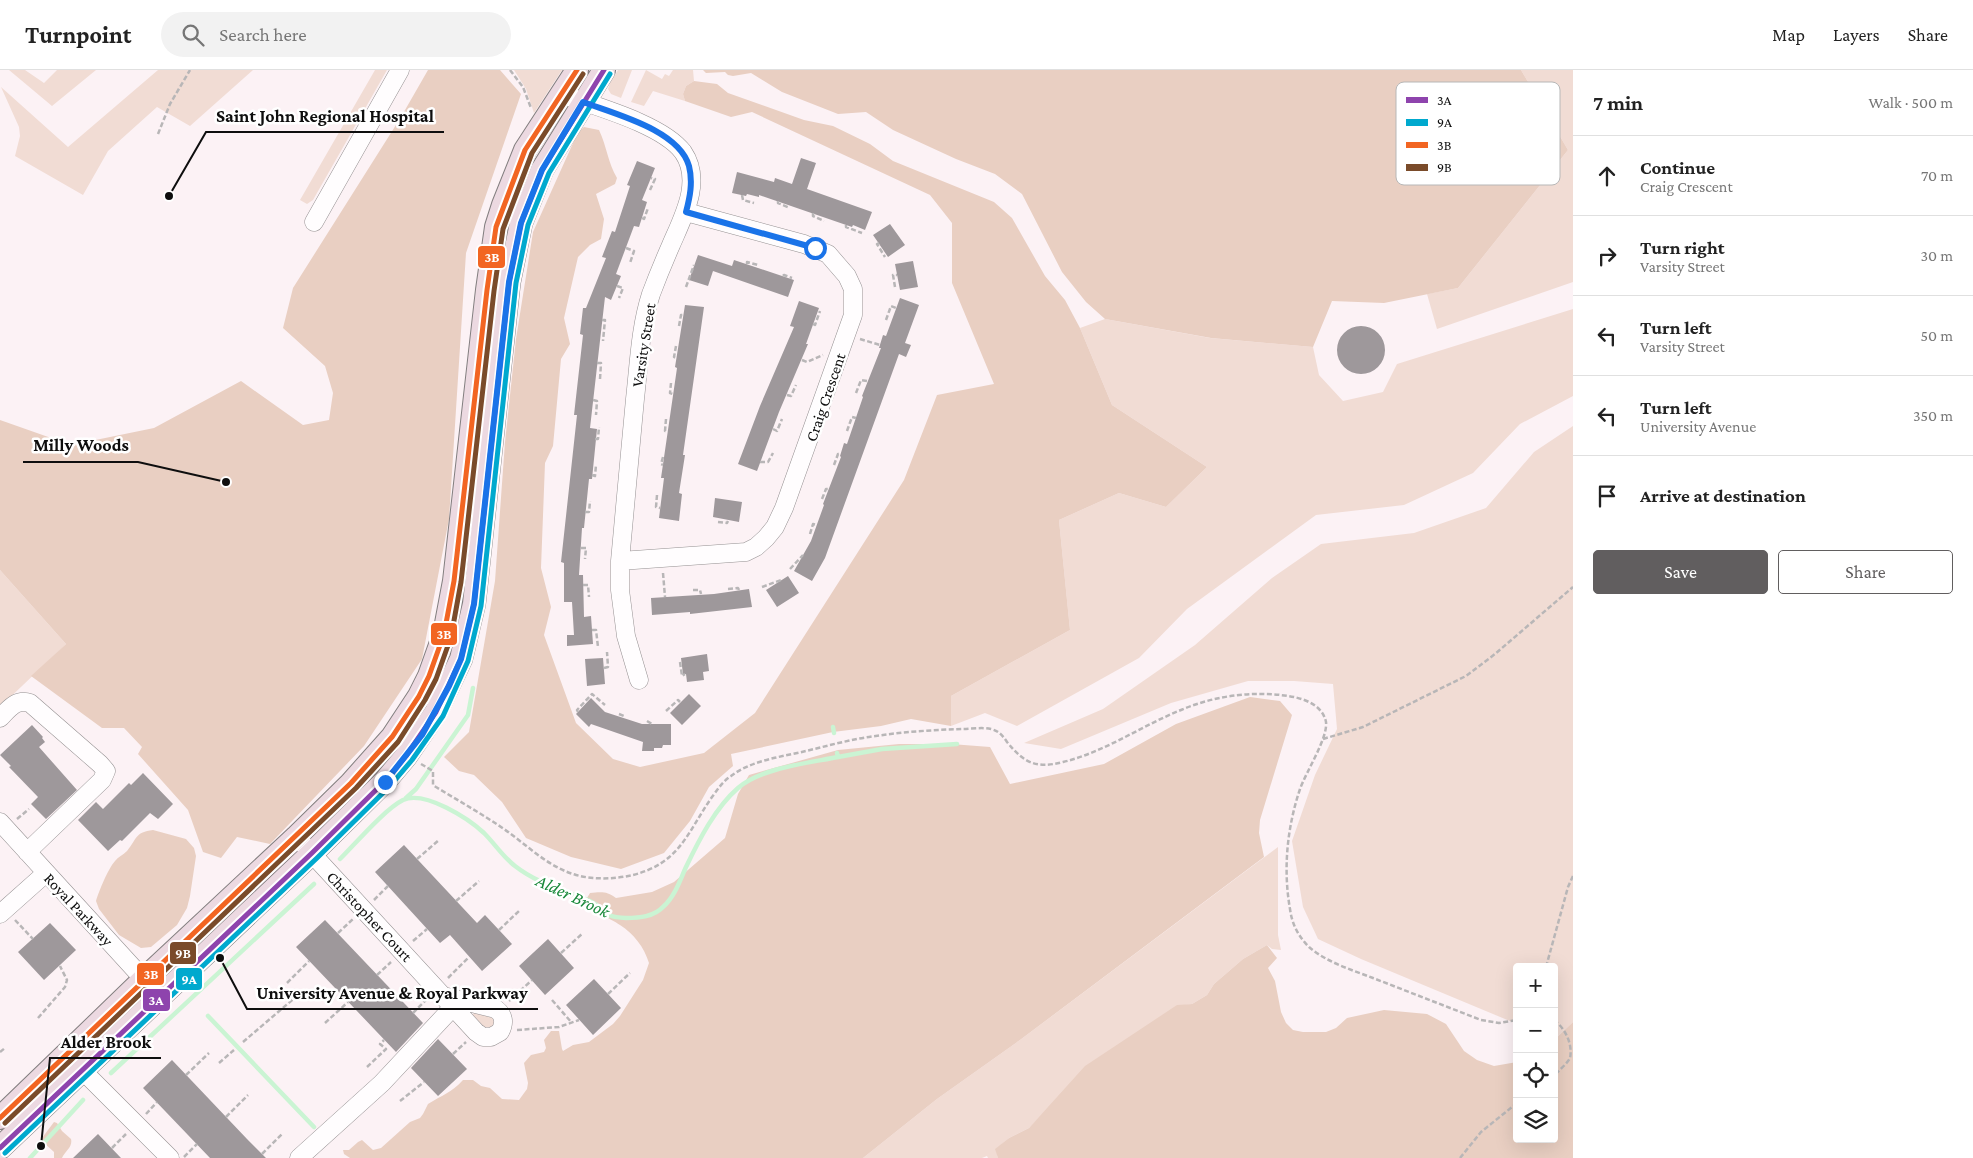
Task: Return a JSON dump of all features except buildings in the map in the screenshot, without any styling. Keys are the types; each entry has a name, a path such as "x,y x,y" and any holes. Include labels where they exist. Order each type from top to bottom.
{"main road":[{"path":"0,1118 351,783 392,737 419,696 429,676 444,634 454,581 487,290 496,227 525,150 577,70"},
{"path":"0,1148 385,782 422,735 449,686 461,659 472,613 509,282 521,223 542,170 604,70"}],"street":[{"path":"314,222 400,70"},
{"name":"Varsity Street","path":"561,94 652,128 670,140 682,152 689,165 691,179 686,212 651,295 641,336 620,560 620,590 626,636 639,680"},
{"name":"Craig Crescent","path":"620,560 746,552 756,547 766,538 775,527 793,487 853,314 853,289 847,276 828,254 809,246 686,212"},
{"path":"0,718 16,704 25,701 30,703 106,771 102,780 27,852"},
{"name":"Royal Parkway","path":"0,822 159,996"},
{"name":"Christopher Court","path":"296,837 448,1002 483,1037 491,1038 496,1036 501,1019"},
{"path":"0,914 46,873"},
{"path":"299,1158 382,1083 448,1002 490,1007 501,1019"},
{"path":"66,1054 170,1158"}],"path":[{"path":"158,134 170,104 190,70"},
{"path":"510,70 523,87 538,131"},
{"path":"650,190 655,179 651,178"},
{"path":"742,195 743,200 754,203"},
{"path":"778,201 778,203 790,208"},
{"path":"642,218 644,219 648,208"},
{"path":"813,213 813,216 824,221"},
{"path":"846,225 846,227 862,233"},
{"path":"879,243 877,244 885,257"},
{"path":"626,248 634,251 630,263"},
{"path":"747,264 747,262 758,265"},
{"path":"686,287 694,265"},
{"path":"896,288 893,275 897,275"},
{"path":"783,276 792,278"},
{"path":"617,286 623,288 618,298"},
{"path":"886,320 891,306 896,308"},
{"path":"813,324 815,324 820,311"},
{"path":"679,326 681,315 684,315"},
{"path":"602,320 605,320 603,341"},
{"path":"847,334 880,345"},
{"path":"676,346 674,358 676,358"},
{"path":"802,360 807,362 824,355"},
{"path":"597,363 601,363 600,379"},
{"path":"856,393 861,380 867,381"},
{"path":"671,383 670,394 673,394"},
{"path":"787,395 791,396 796,385"},
{"path":"593,400 597,401 596,415"},
{"path":"847,431 852,417 856,418"},
{"path":"666,419 665,431 668,431"},
{"path":"773,430 777,431 782,419"},
{"path":"595,438 598,439 600,427"},
{"path":"760,462 768,462 773,453"},
{"path":"834,465 838,454 840,454"},
{"path":"663,456 661,464 664,464"},
{"path":"592,475 595,476 596,465"},
{"path":"822,499 826,488 828,489"},
{"path":"657,496 656,507 660,508"},
{"path":"586,512 589,512 590,501"},
{"path":"718,522 727,523 728,521"},
{"path":"810,534 813,524 817,525"},
{"path":"581,548 586,548 585,559"},
{"path":"790,569 803,554"},
{"path":"661,558 665,597"},
{"path":"762,587 781,580"},
{"path":"583,585 588,585 589,598"},
{"path":"1323,739 1364,727 1466,676 1495,654 1573,587"},
{"path":"728,588 738,588 738,590"},
{"path":"693,590 700,590 701,594"},
{"path":"592,630 596,630 598,647"},
{"path":"604,668 608,667 607,652"},
{"path":"680,662 682,676 685,674"},
{"path":"406,756 433,771 433,784 436,787 504,829 538,855 566,872 595,879 611,878 650,869 668,858 684,841 703,810 723,783 749,765 861,738 942,730 994,729 1004,736 1018,755 1026,761 1035,765 1052,764 1065,762 1118,741 1181,710 1214,700 1263,693 1297,698 1307,701 1316,707 1326,721 1325,734 1306,772 1292,816 1286,862 1290,908 1293,923 1300,937 1319,955 1348,968 1481,1020 1499,1023 1513,1021"},
{"path":"578,712 576,710 592,694 604,705"},
{"path":"666,711 678,700 680,702"},
{"path":"619,714 624,716 624,718"},
{"path":"647,721 652,724"},
{"path":"417,859 439,840"},
{"path":"1547,963 1568,887 1573,876"},
{"path":"456,902 479,881"},
{"path":"498,930 520,910"},
{"path":"561,953 583,933"},
{"path":"286,983 309,961"},
{"path":"38,1018 65,987 67,980 60,966"},
{"path":"608,994 630,973"},
{"path":"532,980 501,1019 517,1030 559,1027 579,1020"},
{"path":"243,1042 298,995"},
{"path":"552,1000 572,1023"},
{"path":"325,1023 348,1002"},
{"path":"1558,1024 1569,1035 1572,1051 1570,1059 1558,1072"},
{"path":"367,1067 386,1050 380,1044 384,1040"},
{"path":"0,1052 5,1048"},
{"path":"219,1063 234,1050"},
{"path":"186,1075 209,1053"},
{"path":"400,1101 424,1082"},
{"path":"226,1116 248,1095"},
{"path":"1460,1158 1481,1132 1513,1106"},
{"path":"262,1154 283,1133"},
{"path":"183,1158 197,1144"}],"shaded area":[{"path":"9,70 25,70 44,83 57,70 96,70 52,106"},
{"path":"158,70 253,70 190,126 157,107 108,151 83,195 15,156 20,136 19,127 1,87 68,147"},
{"path":"375,70 387,70 313,200 307,204 300,200"},
{"path":"428,70 500,70 521,94 466,253 449,519 422,659 364,746 270,844 237,837 221,858 203,852 188,810 138,754 142,747 124,728 102,728 31,676 66,644 0,570 0,420 71,445 154,428 241,381 303,425 329,420 333,393 325,366 283,328 293,288 401,117"},
{"path":"514,70 562,70 534,113 526,89"},
{"path":"618,70 632,70 621,98 611,94 608,89"},
{"path":"646,70 662,79 665,74 669,76 673,70 693,70 694,81 686,86 683,94 685,101 653,91 644,106 631,102"},
{"path":"703,70 1521,70 1528,82 1396,82 1396,185 1540,185 1458,288 1384,303 1332,301 1313,347 1211,338 1105,319 1086,302 1062,272 1022,194 995,174 956,159 893,130 866,112 838,114 782,92 751,73 733,76 725,72 706,73"},
{"path":"1521,70 1573,70 1573,282 1437,329 1427,294 1458,288 1540,185 1560,185 1560,160 1568,150 1560,136 1560,82 1528,82"},
{"path":"694,81 717,84 728,93 804,120 833,126 870,144 893,161 994,202 1012,218 1045,276 1065,300 1080,328 1112,405 1207,467 1166,507 1119,493 1059,520 1070,630 951,696 951,726 911,719 881,726 833,732 731,754 733,766 709,787 690,821 664,853 621,869 571,857 526,838 502,802 474,775 459,771 444,757 469,732 495,581 505,442 516,339 533,232 578,132 584,127 599,130 617,178 615,184 596,194 604,219 601,239 590,245 578,257 564,318 570,344 561,359 553,446 545,463 541,568 551,607 544,635 576,723 613,759 640,767 704,753 755,713 904,480 937,395 994,384 952,283 952,223 930,195 752,112 731,117 685,101 683,94 686,86"},
{"path":"1560,136 1568,150 1560,160"},
{"path":"1573,309 1573,396 1520,424 1473,473 1404,505 1316,515 1187,609 1139,658 1017,726 985,713 951,726 951,696 1070,630 1059,520 1119,493 1166,507 1207,467 1112,405 1080,328 1105,319 1210,338 1313,347 1319,375 1343,401 1383,392 1397,364"},
{"path":"1573,426 1573,1022 1558,1036 1558,963 1513,963 1513,1022 1318,939 1303,907 1292,841 1315,775 1337,729 1333,684 1294,681 1248,681 1171,703 1061,749 1024,743 1103,709 1195,645 1272,578 1321,544 1414,533 1486,508 1534,452"},
{"path":"0,570 66,644 0,707"},
{"path":"1250,697 1280,701 1292,715 1260,820 1259,833 1264,857 1020,1040 937,1099 863,1158 350,1158 344,1154 343,1150 349,1150 362,1140 373,1150 381,1148 410,1122 420,1118 428,1104 450,1091 463,1080 473,1080 481,1086 490,1088 502,1099 519,1100 527,1089 528,1083 524,1063 531,1055 544,1052 546,1048 544,1040 551,1031 559,1031 563,1051 573,1045 589,1042 613,1024 643,980 649,963 641,946 634,937 620,925 592,907 587,898 590,893 604,892 616,898 652,892 674,882 725,838 738,794 749,775 838,750 899,744 951,744 990,747 1010,784 1104,764 1176,724"},
{"path":"153,830 186,839 194,848 196,856 187,908 177,925 151,947 141,948 119,935 99,909 96,901 101,886 115,861 127,851 140,834"},
{"path":"1278,847 1278,935 1281,950 1272,949 1267,945 1243,959 1214,984 1207,995 1192,1004 1177,1006 1052,1104 1029,1128 1009,1138 996,1149 998,1158 988,1158 987,1156 982,1158 863,1158 937,1099 1020,1040"},
{"path":"1267,945 1277,958 1268,968 1275,981 1281,1012 1286,1023 1293,1030 1326,1032 1336,1028 1347,1018 1384,1010 1427,1014 1446,1024 1464,1051 1477,1060 1494,1066 1513,1063 1513,1143 1558,1143 1558,1036 1573,1022 1573,1158 998,1158 995,1149 1009,1138 1029,1128 1085,1066 1177,1005 1192,1004 1207,995 1214,984 1243,959"},
{"path":"474,1012 493,1018 494,1023 492,1027 484,1027 473,1015"},
{"path":"54,1122 71,1139 70,1147 62,1158 54,1158 54,1152 43,1142 42,1138"}],"waterway":[{"path":"406,798 416,789 468,715 473,688"},
{"name":"Alder Brook","path":"833,727 834,733"},
{"path":"838,757 882,749 957,744"},
{"name":"Alder Brook","path":"340,859 379,818 396,804 412,798 423,799 434,802 468,821 484,833 503,855 533,878 590,901 612,916 626,918 646,916 656,913 671,898 708,825 722,805 738,788 748,781 772,771 838,757 837,753"},
{"name":"Alder Brook","path":"111,1073 314,884"},
{"path":"208,1016 314,1127"},
{"name":"Alder Brook","path":"40,1145 83,1100"},
{"path":"30,1158 41,1146"}],"transit line":[{"name":"3B","path":"0,1118 351,783 392,737 419,696 429,676 444,634 454,581 487,290 496,227 525,150 577,70"},
{"name":"3A","path":"0,1148 312,853 385,781 406,756 436,712 461,659 474,604 509,282 521,223 542,170 604,70"},
{"name":"9B","path":"5,1123 356,788 398,742 425,700 436,679 451,637 461,582 494,291 503,229 532,153 583,74"},
{"name":"9A","path":"5,1153 317,858 390,786 412,760 443,716 468,661 481,606 516,283 528,225 549,173 610,74"}],"place":[{"name":"Saint John Regional Hospital","path":"169,196"},
{"name":"Milly Woods","path":"226,482"},
{"name":"University Avenue & Royal Parkway","path":"220,958"},
{"name":"Alder Brook","path":"41,1146"}],"route":[{"path":"385,782 422,735 436,712 461,659 474,604 509,282 521,223 542,170 583,102 652,128 670,140 682,152 689,165 691,179 686,212 815,248"}]}
